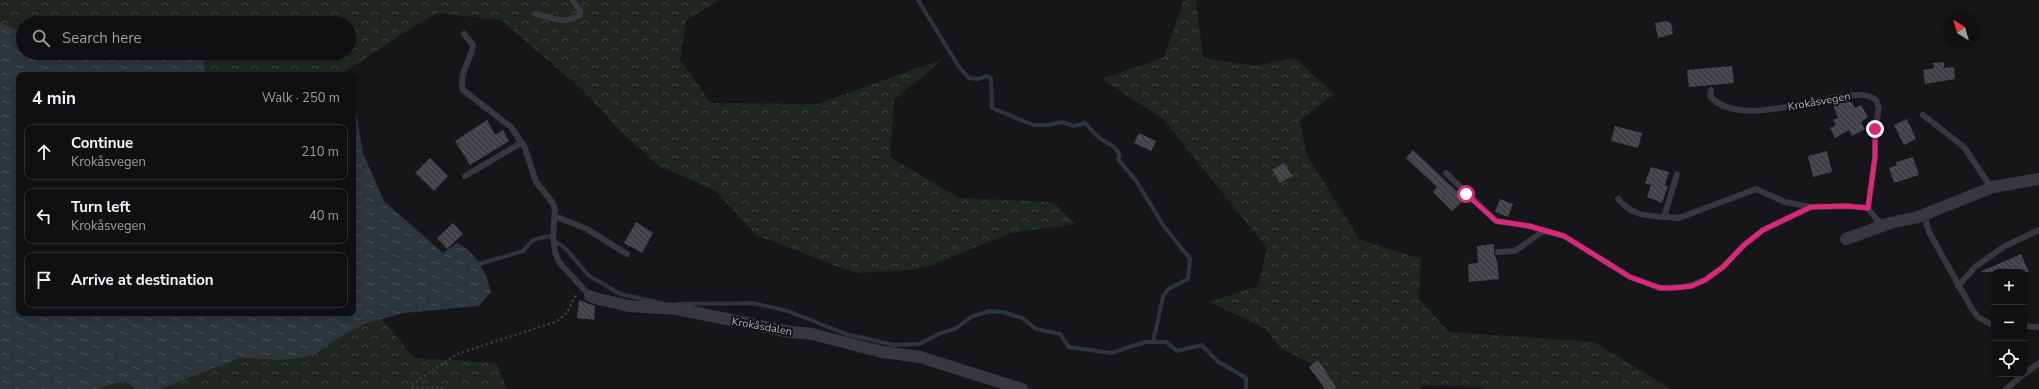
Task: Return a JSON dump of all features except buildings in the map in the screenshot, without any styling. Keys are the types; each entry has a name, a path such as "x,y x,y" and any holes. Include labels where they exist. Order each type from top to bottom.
{"street":[{"path":"1846,239 1887,224 1911,220 1993,186 2039,179"},
{"name":"Krokåsdalen","path":"586,292 598,299 629,306 677,309 790,332 812,334 882,352 920,357 1022,389"}],"lane":[{"path":"536,14 565,22 573,20 580,15 580,11 573,0"},
{"path":"464,34 473,45 472,56 461,76 463,90 511,127 525,148 536,182 554,203 555,216 553,235 555,252 559,262 586,292"},
{"name":"Krokåsvegen","path":"1711,90 1710,96 1714,101 1730,109 1772,109 1818,99 1856,95 1873,98 1876,100 1879,108 1875,129 1875,157 1868,208"},
{"path":"1923,115 1964,147 1988,183 1993,186"},
{"path":"465,176 521,143"},
{"path":"1446,173 1496,221 1529,226 1548,231 1575,242 1635,280 1660,288 1692,286 1705,280 1723,267 1744,245 1763,230 1811,207"},
{"path":"1667,217 1665,214 1677,174"},
{"path":"1618,199 1623,205 1639,214 1662,218 1679,218 1756,189 1785,202 1811,207 1847,206 1868,208 1877,220 1887,224"},
{"path":"1927,214 1926,222 1929,232 1958,286 1978,317 1991,324"},
{"path":"555,216 587,229 627,254"},
{"path":"1958,286 1975,267 2005,246 2039,230"},
{"path":"1498,252 1515,251 1542,232 1548,231"},
{"path":"2027,326 2039,327"},
{"path":"2027,372 2039,363"},
{"path":"2006,389 2020,377"}],"path":[{"path":"443,389 439,387 414,388 411,385 457,354 555,322 565,316 586,292"}],"green space":[{"path":"0,0 719,0 686,21 680,60 711,103 817,104 943,59 894,100 890,157 959,198 1053,202 1075,224 1010,233 932,265 911,270 855,273 756,235 716,191 659,166 621,132 583,90 501,20 437,13 411,28 345,72 205,72 203,60 356,60 356,16 16,16 16,30 0,22"},
{"path":"1184,0 1196,0 1203,58 1255,66 1295,58 1334,94 1300,120 1306,153 1359,239 1421,259 1419,299 1449,332 1594,342 1671,389 1485,389 1480,387 1423,385 1420,389 1334,389 1319,368 1280,348 1266,329 1210,302 1258,286 1267,248 1163,119 1102,79 1164,57"},
{"path":"382,319 414,358 496,363 507,389 160,389 240,358 281,360 316,353 340,337 367,323"},
{"path":"123,382 131,385 135,389 99,389 114,383"}],"water":[{"path":"0,22 16,30 16,60 203,60 205,72 16,72 16,316 356,316 356,112 363,153 384,201 443,253 457,243 469,251 475,257 483,270 491,292 479,306 403,313 367,323 340,337 317,353 304,357 281,360 240,358 160,389 135,389 131,385 123,382 114,383 99,389 0,389"}],"waterway":[{"path":"918,0 959,67 969,78 979,79 987,76 991,78 992,108 1033,125 1049,125 1062,122 1074,126 1085,123 1099,137 1112,145 1118,151 1120,155 1118,159 1137,182 1163,225 1190,259 1188,279 1168,289 1163,297 1153,342"},
{"path":"479,264 523,251 533,240 549,236 567,250 588,275 620,294 662,303"},
{"path":"676,304 753,303 788,311 846,334 894,345 919,344 941,333 955,329 971,317 989,311 1002,312 1022,318 1036,329 1060,334 1069,347 1111,353 1145,342 1166,342 1177,351 1202,345 1217,361 1246,378 1246,389"}],"route":[{"path":"1466,194 1496,221 1501,223 1529,226 1564,236 1617,270 1641,282 1660,288 1692,286 1705,280 1723,267 1744,245 1763,230 1804,212 1811,207 1847,206 1868,208 1875,157 1875,129"}]}
